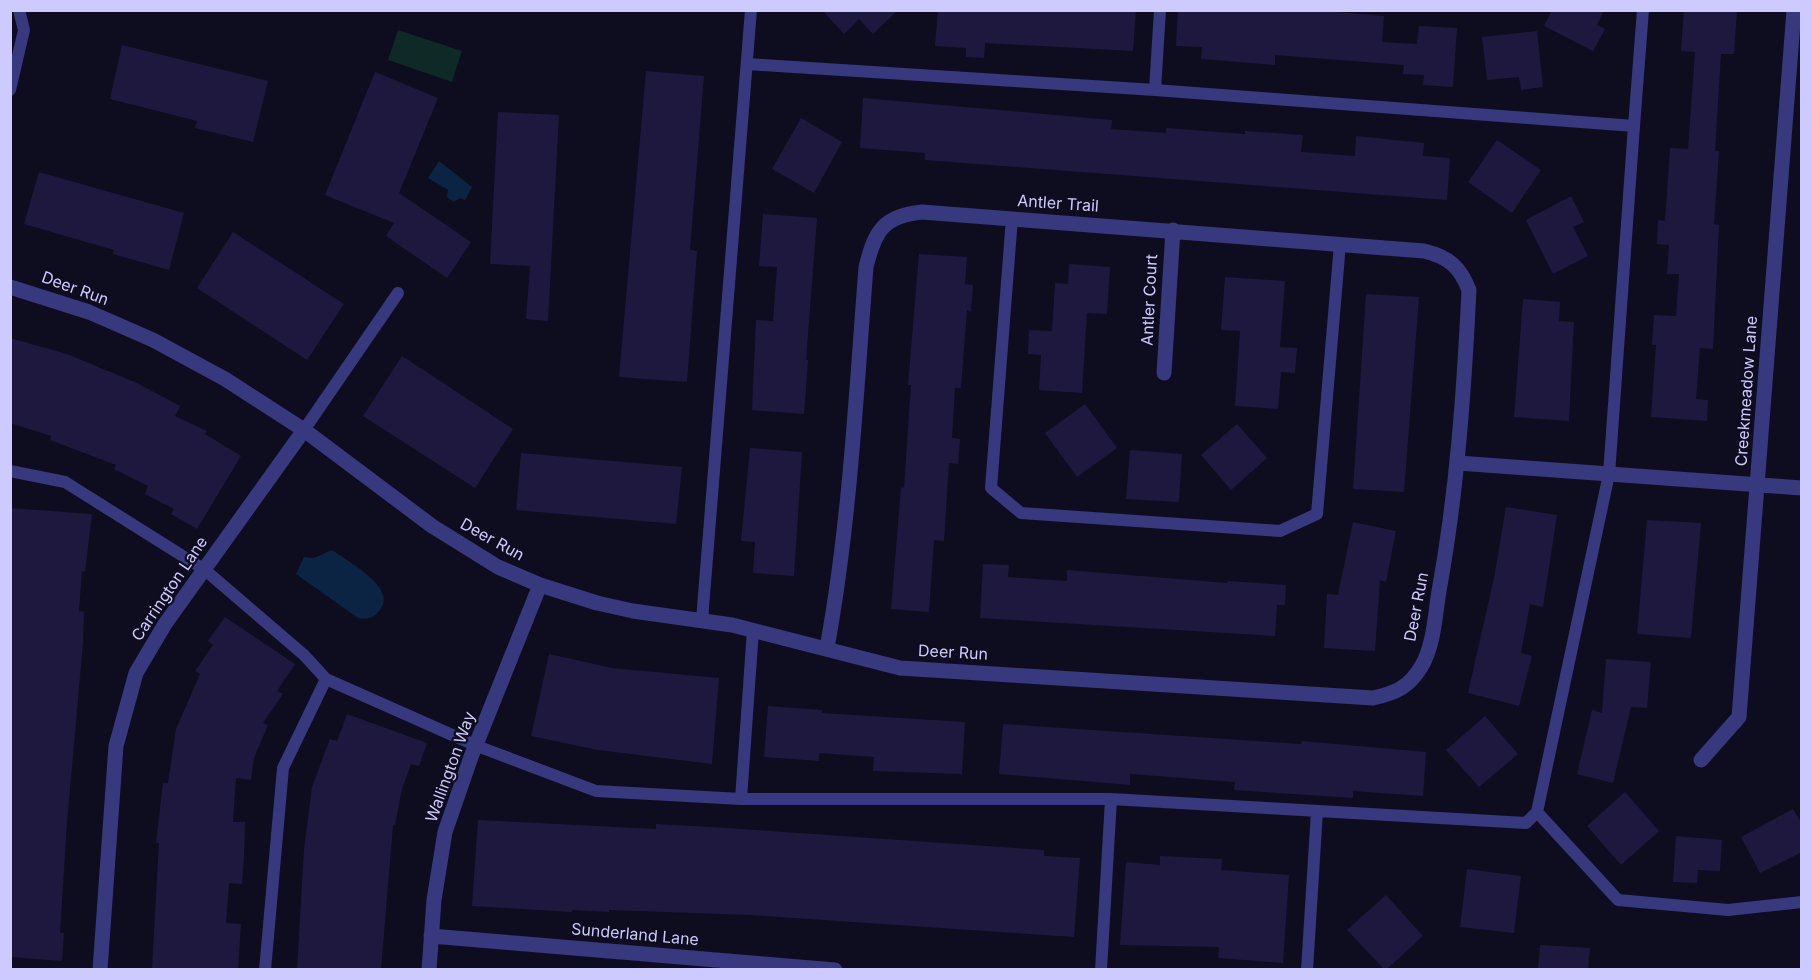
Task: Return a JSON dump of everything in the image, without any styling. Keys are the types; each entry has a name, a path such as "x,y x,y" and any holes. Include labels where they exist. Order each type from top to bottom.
{"street":[{"name":"Creekmeadow Lane","path":"1701,760 1738,717 1794,10"},
{"name":"Antler Trail","path":"827,648 843,549 866,267 872,242 884,225 900,214 922,212 1173,230 1441,255 1455,264 1463,274 1468,290 1458,463"},
{"name":"Antler Court","path":"1164,373 1173,230"},
{"name":"Deer Run","path":"10,287 89,312 153,340 225,379 304,430 432,526 498,567 540,585 633,611 702,620 753,630 900,668 1374,698 1395,693 1422,666 1430,640 1453,513 1458,463"},
{"name":"Carrington Lane","path":"100,969 116,746 136,673 165,624 304,430"},
{"path":"1458,463 1802,488"},
{"name":"Wallington Way","path":"429,969 434,900 445,832 540,585"},
{"name":"Sunderland Lane","path":"432,936 835,969"}],"lane":[{"path":"10,90 24,30 19,10"},
{"path":"702,620 751,10"},
{"path":"1155,90 1160,10"},
{"path":"10,471 65,482 205,570 304,655 326,679 477,746 596,791 741,799 1111,799 1526,823 1538,812 1609,474 1643,10"},
{"path":"747,64 1155,90 1634,126"},
{"path":"1012,218 991,488 1021,513 1280,531 1317,514 1340,244"},
{"path":"304,430 398,292"},
{"path":"741,799 753,630"},
{"path":"265,969 284,768 326,679"},
{"path":"1101,969 1111,799"},
{"path":"1307,969 1317,811"},
{"path":"1538,812 1618,900 1728,910 1802,902"}],"green space":[{"path":"398,30 462,51 452,82 388,60"}],"water":[{"path":"439,161 472,187 465,200 460,198 454,202 447,197 448,190 428,178"},
{"path":"332,550 369,576 383,594 384,603 374,616 358,618 296,574 304,557 314,558"}],"building":[{"path":"822,10 898,10 873,34 859,19 844,34"},
{"path":"938,10 1136,10 1133,51 985,43 984,58 966,57 966,48 935,46"},
{"path":"1178,10 1312,10 1384,16 1382,42 1417,44 1419,26 1457,28 1453,87 1423,85 1424,75 1403,74 1404,65 1275,55 1275,65 1201,59 1202,47 1176,46"},
{"path":"1552,10 1604,10 1597,25 1605,29 1593,51 1544,26"},
{"path":"1684,10 1737,10 1734,54 1721,54 1715,151 1719,151 1714,224 1719,225 1713,349 1700,348 1696,399 1708,400 1707,421 1651,417 1656,345 1652,345 1654,315 1676,316 1679,274 1667,274 1669,245 1657,244 1658,220 1665,221 1670,148 1688,149 1695,52 1681,51"},
{"path":"1537,31 1543,87 1521,90 1519,77 1487,80 1482,37"},
{"path":"122,45 268,81 253,142 195,128 197,121 110,99"},
{"path":"646,71 704,76 690,250 697,251 687,382 619,377"},
{"path":"375,72 438,98 399,193 471,242 447,278 386,236 394,223 325,195"},
{"path":"863,98 1112,120 1111,129 1166,133 1166,128 1245,134 1245,131 1303,135 1301,152 1355,156 1356,136 1424,143 1423,156 1450,158 1447,200 925,160 925,153 860,148"},
{"path":"498,112 559,115 548,321 526,319 530,266 490,264"},
{"path":"801,118 842,142 814,193 772,169"},
{"path":"1497,140 1541,170 1512,213 1468,182"},
{"path":"39,172 184,213 169,270 113,254 114,250 24,224"},
{"path":"1571,196 1584,222 1573,227 1588,256 1553,274 1526,220"},
{"path":"763,214 817,218 804,414 752,410 756,320 773,321 777,267 759,266"},
{"path":"233,232 344,304 307,360 197,288"},
{"path":"919,254 967,257 965,284 973,285 971,311 967,310 961,388 955,388 952,438 960,439 958,464 949,463 944,541 934,540 929,612 891,609 901,487 904,488 911,385 908,385"},
{"path":"1069,264 1110,267 1107,314 1087,313 1082,393 1039,390 1041,355 1028,354 1029,330 1052,331 1055,283 1068,284"},
{"path":"1225,277 1285,281 1280,347 1297,348 1295,373 1281,372 1278,409 1235,406 1240,331 1221,330"},
{"path":"1366,294 1419,297 1404,492 1353,489"},
{"path":"1523,299 1560,302 1559,321 1574,322 1569,421 1514,417"},
{"path":"10,338 67,354 137,383 180,406 175,416 207,431 205,434 241,456 197,529 171,514 174,509 145,494 148,486 114,469 116,465 50,440 51,436 10,423"},
{"path":"402,356 513,429 475,488 363,416"},
{"path":"1085,404 1117,448 1077,477 1045,433"},
{"path":"1237,424 1267,458 1231,490 1201,455"},
{"path":"750,448 802,452 794,576 753,573 755,542 741,541"},
{"path":"1130,450 1182,454 1179,502 1126,499"},
{"path":"521,453 682,467 676,524 516,510"},
{"path":"1506,507 1557,515 1543,607 1530,604 1521,653 1532,656 1519,706 1468,693 1495,573"},
{"path":"10,508 92,514 85,572 82,571 79,611 84,612 83,643 67,822 60,933 64,933 62,961 10,957"},
{"path":"1647,520 1701,523 1691,638 1637,634"},
{"path":"1353,522 1396,531 1386,582 1380,580 1375,651 1324,648 1327,594 1338,595"},
{"path":"983,564 1009,565 1008,577 1067,581 1067,570 1227,583 1228,581 1286,585 1285,605 1277,605 1275,636 980,618"},
{"path":"225,617 295,664 277,691 283,694 263,723 268,725 254,758 251,780 236,778 233,822 245,822 244,857 242,884 229,883 226,923 241,924 238,969 152,969 159,843 156,843 163,783 168,783 176,729 200,674 195,671 213,645 208,641"},
{"path":"549,654 612,668 719,678 712,764 598,750 531,736"},
{"path":"1606,659 1651,662 1647,708 1631,707 1613,783 1577,774 1592,710 1602,713"},
{"path":"768,706 822,710 822,713 965,722 962,774 873,771 874,757 819,753 819,761 764,757"},
{"path":"347,714 427,743 419,766 411,764 402,789 395,825 393,825 381,969 297,969 304,849 312,787 330,739 337,741"},
{"path":"1485,716 1518,754 1479,787 1446,750"},
{"path":"1003,724 1301,744 1302,741 1426,752 1423,796 1353,791 1353,798 1234,790 1235,782 1130,774 1130,785 999,774"},
{"path":"1625,792 1659,831 1621,865 1587,826"},
{"path":"1793,809 1802,824 1802,852 1760,873 1741,837"},
{"path":"478,820 656,829 656,824 1044,850 1044,856 1080,858 1074,937 750,915 609,910 609,912 572,910 572,912 472,906"},
{"path":"1676,836 1722,840 1720,871 1698,870 1697,883 1673,882"},
{"path":"1160,856 1222,859 1221,870 1289,875 1283,963 1218,958 1219,947 1120,945 1126,862 1160,865"},
{"path":"1467,869 1521,876 1514,933 1460,927"},
{"path":"1386,895 1423,936 1387,969 1384,969 1347,930"},
{"path":"1540,945 1590,948 1588,969 1538,969"}]}
